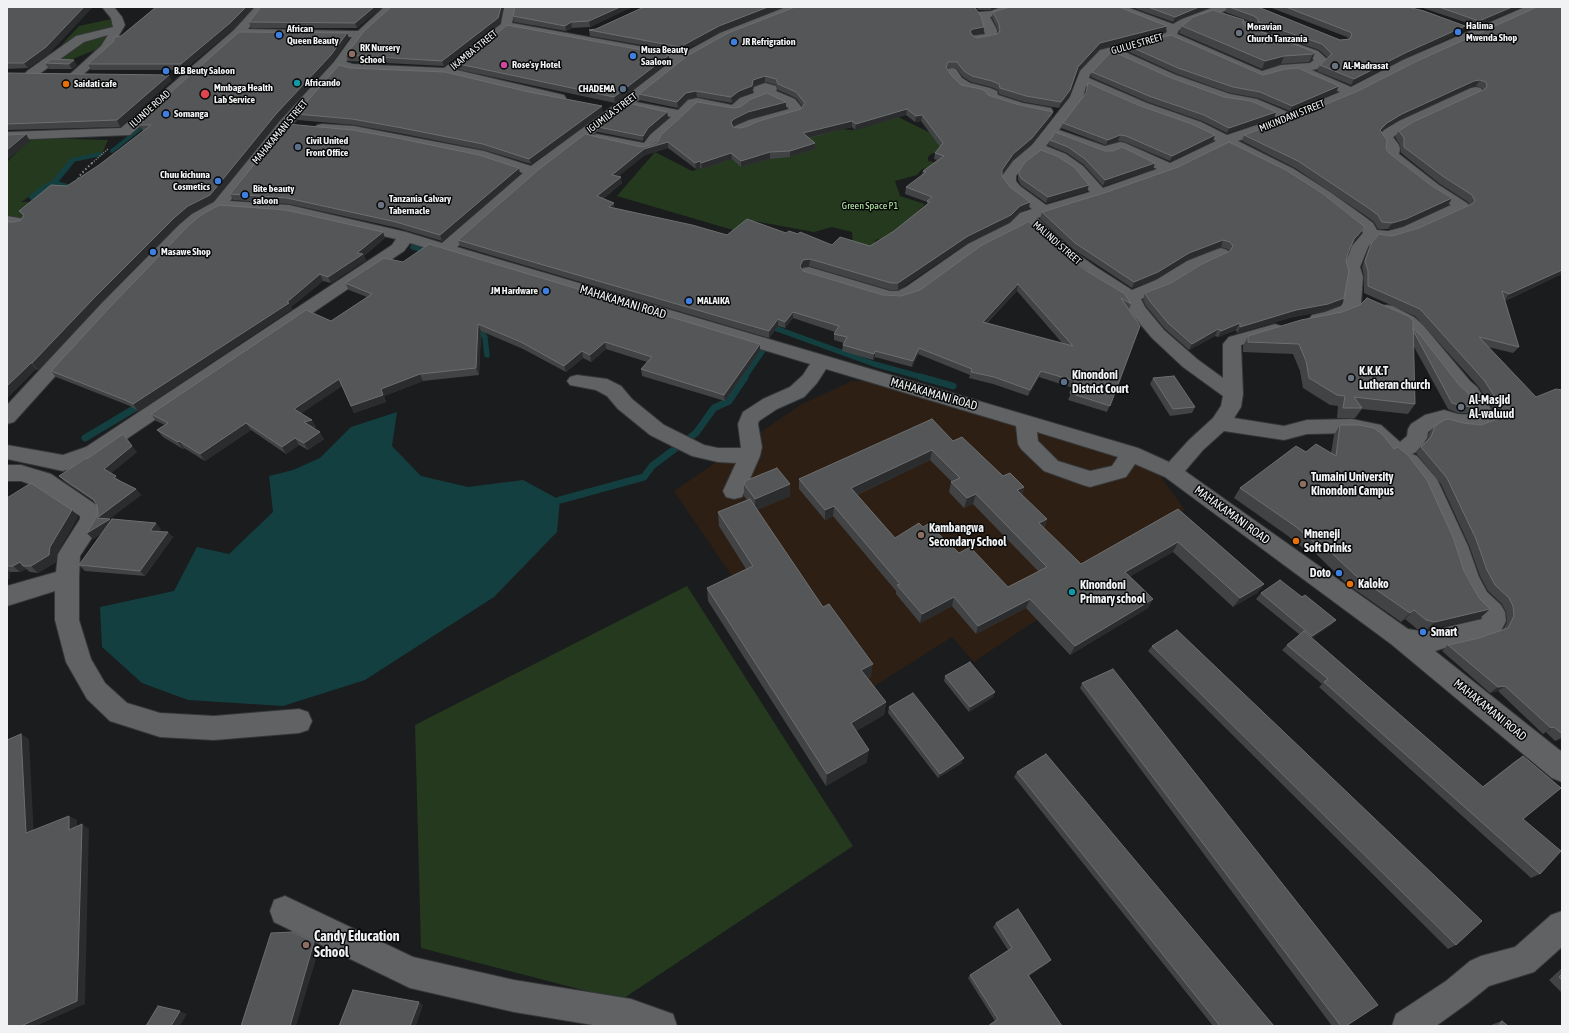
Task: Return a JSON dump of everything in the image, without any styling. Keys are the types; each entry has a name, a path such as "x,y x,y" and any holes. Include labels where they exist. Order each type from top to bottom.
{"street":[{"path":"75,75 106,48 118,29 119,24 116,17 108,7"},
{"name":"ILUNDE ROAD","path":"7,136 125,132 238,32 256,14 260,7"},
{"name":"MAHAKAMANI STREET","path":"219,205 297,125 347,51 390,7"},
{"name":"IKAMBA STREET","path":"447,72 506,25 510,7"},
{"name":"IGUMILA STREET","path":"446,248 533,172 622,106 683,58 724,35 796,7"},
{"path":"976,38 991,37 991,30 982,14 992,14 1011,7"},
{"path":"1117,7 1261,75 1281,70 1312,66 1322,60 1314,54 1248,30 1247,29 1249,26 1214,9 1186,21 1172,32"},
{"name":"MIKINDANI STREET","path":"1044,210 1100,194 1170,169 1228,140 1290,118 1351,92 1407,63 1428,56 1477,32 1534,7"},
{"path":"1505,10 1519,14"},
{"path":"506,25 683,58"},
{"path":"1462,27 1477,32"},
{"path":"31,74 80,39 118,29"},
{"path":"555,34 592,31"},
{"path":"238,32 362,34"},
{"name":"GULUE STREET","path":"1082,78 1104,53 1172,32"},
{"path":"1112,51 1178,80 1227,98 1252,102 1290,118"},
{"path":"339,64 352,68 447,72 569,100"},
{"path":"1298,68 1351,92"},
{"path":"952,72 957,80 965,86 985,91 992,94 992,97 1008,100 1020,106 1063,115"},
{"path":"15,74 90,75"},
{"path":"173,75 188,75"},
{"path":"1082,78 1142,106 1184,120 1228,140 1303,180 1367,226 1371,234"},
{"name":"MALINDI STREET","path":"1044,210 1015,189 1009,182 1009,176 1012,170 1037,148 1076,98 1082,78"},
{"path":"583,134 642,148 648,148 655,138 693,103 697,102 735,108 744,101 763,94 759,90 765,87 771,89 769,92 775,96 790,102 796,109 795,111 754,123 740,129"},
{"path":"1371,234 1388,236 1410,230 1462,206 1434,188 1391,155 1393,149 1392,144 1385,137 1404,124 1476,91"},
{"path":"598,106 622,106 681,115"},
{"path":"297,125 354,130 399,138 484,155 533,172"},
{"path":"1050,130 1104,152 1119,146 1170,169"},
{"path":"1037,148 1060,157 1078,169 1100,194"},
{"path":"7,418 107,308 185,228 198,217 219,205"},
{"name":"MAHAKAMANI ROAD","path":"219,205 289,210 406,237 1131,453 1172,472 1400,638 1562,769"},
{"name":"MALINDI STREET","path":"1044,210 1026,216 1066,253 1090,271 1131,297"},
{"path":"809,272 871,291 900,296 907,294 923,284 974,247 1016,226 1026,216"},
{"path":"1172,472 1196,445 1220,423 1231,407 1233,394 1232,344 1235,341 1293,324 1329,317 1346,310 1352,304 1355,277 1352,267 1360,246 1371,234"},
{"path":"7,452 63,463 78,459 93,452 398,248 406,237"},
{"path":"1221,253 1193,265 1162,284 1131,297 1146,320 1169,344 1199,370 1233,394"},
{"path":"1353,296 1408,321 1417,329 1463,386 1470,392 1487,418 1475,423 1458,421 1444,417 1432,420 1418,430 1417,438 1409,447 1398,452"},
{"path":"734,491 750,456 752,447 748,424 750,416 770,404 797,392 810,379 822,361"},
{"path":"577,381 600,384 614,391 625,404 657,430 699,450 718,455 750,456"},
{"path":"1026,421 1028,444 1051,466 1090,479 1119,472 1131,453"},
{"path":"1220,423 1284,433 1307,427 1352,426 1374,430 1398,452 1408,458 1429,485 1454,539 1468,579 1479,598 1493,612 1494,621 1491,626 1472,633 1451,636 1426,643 1400,638"},
{"path":"7,473 21,473 43,480 90,512 91,519 88,527 69,554 67,578 67,620 79,662 96,691 119,713 160,725 214,728 299,720"},
{"path":"7,596 67,578"},
{"path":"286,911 410,972 514,996 631,1015 661,1026"},
{"path":"1408,1026 1457,992 1481,972 1523,961 1562,926"}],"path":[{"path":"76,182 81,174 125,132"}],"shaded area":[{"name":"Kambangwa Secondary School","path":"852,381 866,381 927,393 1153,466 1185,510 1090,561 1058,570 1047,613 974,662 952,637 827,716 674,491 802,404"}],"green space":[{"path":"111,19 114,24 105,46 63,63 54,53 79,26"},
{"name":"Green Space P1","path":"898,117 943,139 942,151 931,154 928,157 928,161 934,162 936,167 922,169 917,175 895,181 900,196 925,204 911,218 897,243 877,239 871,247 853,246 852,232 832,227 814,232 754,221 733,230 617,196 655,152 692,171 730,158 830,129 856,130"},
{"path":"33,138 108,140 103,152 69,161 61,173 52,182 21,202 60,201 7,238 7,162"},
{"path":"687,586 853,846 621,1000 421,948 415,725"}],"water":[{"path":"397,412 392,446 421,476 468,487 523,480 560,500 557,532 494,597 365,680 283,706 188,700 142,683 102,647 100,607 174,591 197,547 229,554 273,512 269,476 293,470 320,458 351,427"}],"building":[{"path":"7,7 84,7 46,47 24,63 7,63"},
{"path":"156,7 246,7 230,23 181,64 88,64 114,41 114,37 121,36"},
{"path":"261,7 374,7 355,23 249,22"},
{"path":"391,7 501,7 498,18 442,61 346,55 364,31"},
{"path":"515,7 620,7 589,21 571,22 565,26 513,16"},
{"path":"644,7 768,7 719,26 680,47 589,30 596,29"},
{"path":"795,7 977,7 975,8 981,16 984,27 970,31 972,35 977,38 997,34 1000,31 999,24 993,12 1010,7 1119,7 1167,26 1100,43 1078,67 1070,90 1061,102 1026,96 1000,88 999,84 992,81 972,76 964,71 957,62 948,62 946,67 951,75 961,85 981,89 988,95 1016,104 1053,112 1032,138 1013,154 1002,170 1002,176 1010,187 1030,202 1020,206 1011,215 968,236 898,283 891,283 810,259 803,260 800,266 803,271 883,295 901,296 920,290 982,245 1028,221 1061,251 1085,270 1125,294 1131,304 1121,298 1140,326 1110,406 1070,393 1075,381 1041,371 1030,390 994,377 971,372 972,369 919,348 913,361 875,351 874,354 843,345 847,337 834,334 839,326 793,312 785,322 778,319 769,331 458,240 538,170 585,134 641,147 647,146 657,143 661,135 697,102 734,108 740,107 751,99 767,93 786,102 748,112 731,122 733,127 745,127 759,121 801,109 805,103 796,92 778,84 776,79 765,76 753,80 752,86 739,91 731,97 696,91 686,93 677,102 639,94 687,56 728,33","holes":["907,109 916,116 922,115 943,143 935,153 944,156 923,171 926,172 906,187 932,197 927,201 930,202 894,231 870,246 840,237 832,245 800,232 798,234 789,231 786,233 747,219 727,235 692,225 609,207 614,203 597,196 621,177 612,175 644,149 668,142 695,163 700,161 701,163 731,153 741,161 770,152 790,151 815,143 803,133 852,121 856,124","1018,284 1073,346 983,322"]},
{"path":"1148,7 1199,7 1175,17"},
{"path":"1229,7 1258,7 1340,40 1350,39 1352,34 1286,7 1408,7 1424,11 1465,26 1405,53 1354,79 1320,65 1332,54 1322,44 1258,22 1258,19 1254,16"},
{"path":"1439,7 1512,7 1479,21"},
{"path":"1537,7 1562,7 1562,270 1509,294 1502,291 1519,347 1479,337 1536,397 1556,389 1562,390 1562,734 1554,727 1551,728 1505,686 1498,687 1448,645 1479,638 1508,628 1514,616 1513,606 1509,598 1495,585 1487,570 1476,539 1447,478 1421,447 1431,437 1435,426 1444,420 1449,419 1463,423 1481,425 1500,418 1504,411 1484,380 1420,309 1368,286 1368,271 1365,261 1372,242 1379,234 1392,236 1419,228 1472,204 1475,201 1472,195 1444,177 1404,147 1404,138 1399,131 1413,122 1485,89 1487,86 1486,82 1480,80 1474,81 1402,114 1387,123 1380,130 1387,140 1386,149 1389,153 1432,186 1452,198 1406,219 1392,223 1382,222 1378,215 1370,209 1298,161 1244,135 1298,116 1360,90 1415,62"},
{"path":"1213,10 1244,20 1242,22 1245,26 1315,52 1313,54 1284,56 1265,61 1182,26 1193,17"},
{"path":"507,25 669,55 614,97 459,64"},
{"path":"239,32 347,33 331,55 276,114 210,195 188,206 174,218 32,363 7,386 7,222 21,220 24,215 19,211 51,185 67,186 99,165 151,125 139,125 144,121 138,121"},
{"path":"1171,35 1263,75 1285,69 1298,68 1339,86 1292,106 1260,92 1233,87 1178,68 1129,46"},
{"path":"1112,51 1169,77 1224,97 1251,101 1276,112 1229,128 1204,115 1149,96 1092,72"},
{"path":"52,59 74,60 69,64 45,63"},
{"path":"339,65 350,68 445,72 529,92 602,106 529,159 483,144 397,127 352,119 296,114"},
{"path":"7,73 169,75 117,120 7,124"},
{"path":"1088,83 1138,105 1192,124 1215,135 1172,156 1126,136 1120,135 1108,140 1063,123 1086,93"},
{"path":"628,103 667,112 648,128 643,136 598,127"},
{"path":"287,124 352,130 397,138 479,155 519,168 440,235 396,222 287,198 230,194"},
{"path":"1055,132 1105,151 1113,151 1122,147 1155,163 1105,180 1085,159 1068,147 1050,140"},
{"path":"26,134 7,150 7,135"},
{"path":"1229,142 1286,170 1322,193 1365,227 1354,239 1348,253 1346,261 1349,271 1344,298 1328,304 1296,310 1240,327 1240,323 1221,331 1218,329 1192,344 1168,323 1145,293 1171,283 1202,264 1230,251 1233,246 1230,242 1223,240 1189,253 1158,272 1134,282 1075,243 1042,212 1107,192 1178,167"},
{"path":"1041,150 1057,156 1074,167 1089,185 1048,197 1022,179 1019,175 1019,171 1025,162"},
{"path":"219,205 286,210 383,232 357,253 363,254 328,277 320,274 287,302 289,303 133,404 51,371 188,226 201,215"},
{"path":"429,244 760,344 724,395 641,369 652,357 605,342 590,355 582,351 564,366 521,342 478,324 476,368 420,374 381,389 383,395 351,406 339,379 294,409 312,420 304,422 320,432 304,443 295,438 282,447 246,423 200,454 157,430 168,423 151,414 306,310 331,321 372,294 345,283 384,258 403,262"},
{"path":"1367,298 1408,316 1413,320 1415,404 1354,397 1362,408 1343,408 1345,396 1337,395 1309,378 1306,361 1299,344 1248,342 1248,336 1301,320 1342,312 1360,305"},
{"path":"1413,328 1460,386 1467,392 1477,407 1463,406 1452,403"},
{"path":"1174,376 1195,407 1173,409 1153,378"},
{"path":"932,419 953,441 962,437 1003,476 1010,473 1024,487 1017,490 1047,519 1039,523 1081,564 1178,509 1264,584 1240,598 1178,542 1125,572 1153,599 1075,646 1030,599 978,626 954,597 922,614 897,585 900,584 834,506 825,510 799,479","holes":["932,450 960,478 951,482 967,498 976,494 1047,567 1008,587 970,547 959,553 928,524 923,527 919,523 895,538 851,488"]},
{"path":"1340,425 1359,425 1374,428 1383,435 1394,449 1398,447 1408,455 1427,480 1453,537 1464,571 1479,598 1490,609 1435,622 1426,620 1414,610 1410,613 1355,575 1319,541 1315,543 1295,526 1240,488 1296,446 1306,452 1316,444 1336,456"},
{"path":"123,434 132,446 104,469 116,476 114,478 136,489 97,518 110,519 87,533 98,514 97,505 93,499 59,476"},
{"path":"777,468 790,484 755,499 744,484 745,481"},
{"path":"31,483 72,510 50,547 49,555 31,566 23,566 20,562 13,566 7,566 7,498"},
{"path":"750,499 823,607 829,604 873,664 861,670 886,702 851,723 869,750 827,774 707,588 753,566 718,512"},
{"path":"112,519 156,523 150,531 168,532 140,571 79,565"},
{"path":"1280,580 1302,597 1305,595 1336,620 1312,636 1261,593"},
{"path":"1177,630 1482,921 1456,945 1152,646"},
{"path":"1304,631 1483,787 1523,756 1561,788 1523,819 1561,851 1540,874 1324,682 1328,679 1287,645"},
{"path":"970,662 995,692 970,707 945,676"},
{"path":"1113,669 1378,1005 1346,1026 1341,1026 1082,683"},
{"path":"913,693 964,758 940,774 889,707"},
{"path":"21,734 26,833 69,816 69,830 82,824 77,1001 21,1026 7,1026 7,740"},
{"path":"1046,754 1274,1026 1220,1026 1017,772"},
{"path":"1018,909 1051,960 1028,975 1062,1026 988,1026 998,1019 970,975 1012,948 996,923"},
{"name":"Candy Education School","path":"293,932 314,942 290,1026 241,1026 271,933"},
{"path":"353,990 419,1002 410,1026 339,1026"},
{"path":"158,1006 180,1011 171,1026 146,1026"},
{"path":"1502,1021 1508,1026 1498,1026"}],"waterway":[{"path":"253,29 262,19 268,7"},
{"path":"112,151 147,123"},
{"path":"71,162 73,160 101,154"},
{"path":"54,183 71,162"},
{"path":"32,197 47,186 54,183"},
{"path":"54,183 71,188"},
{"path":"413,247 430,251"},
{"path":"476,326 485,337"},
{"path":"768,328 772,327 874,364 925,378"},
{"path":"485,339 487,355"},
{"path":"744,378 764,349 763,344"},
{"path":"560,500 644,477 652,466 696,433 714,408 729,401 745,377"},
{"path":"921,377 953,386"},
{"path":"85,438 142,404"}],"place":[{"name":"Halima Mwenda Shop","path":"1458,32"},
{"name":"Moravian Church Tanzania","path":"1239,33"},
{"name":"African Queen Beauty","path":"279,35"},
{"name":"JR Refrigration","path":"734,42"},
{"name":"RK Nursery School","path":"352,54"},
{"name":"Musa Beauty Saaloon","path":"633,56"},
{"name":"Rose'sy Hotel","path":"504,65"},
{"name":"AL-Madrasat","path":"1335,66"},
{"name":"B.B Beuty Saloon","path":"166,71"},
{"name":"Africando","path":"297,83"},
{"name":"Saidati cafe","path":"66,84"},
{"name":"CHADEMA","path":"623,89"},
{"name":"Mmbaga Health Lab Service","path":"205,94"},
{"name":"Somanga","path":"166,114"},
{"name":"Civil United Front Office","path":"298,147"},
{"name":"Chuu kichuna Cosmetics","path":"218,181"},
{"name":"Bite beauty saloon","path":"245,195"},
{"name":"Tanzania Calvary Tabernacle","path":"381,205"},
{"name":"Masawe Shop","path":"153,252"},
{"name":"JM Hardware","path":"546,291"},
{"name":"MALAIKA","path":"689,301"},
{"name":"K.K.K.T Lutheran church","path":"1351,378"},
{"name":"Kinondoni District Court","path":"1064,382"},
{"name":"Al-Masjid Al-waluud","path":"1461,407"},
{"name":"Tumaini University Kinondoni Campus","path":"1303,484"},
{"name":"Kambangwa Secondary School","path":"921,535"},
{"name":"Mneneji Soft Drinks","path":"1296,541"},
{"name":"Doto","path":"1339,573"},
{"name":"Kaloko","path":"1350,584"},
{"name":"Kinondoni Primary school","path":"1072,592"},
{"name":"Smart","path":"1423,632"},
{"name":"Candy Education School","path":"306,945"}]}
